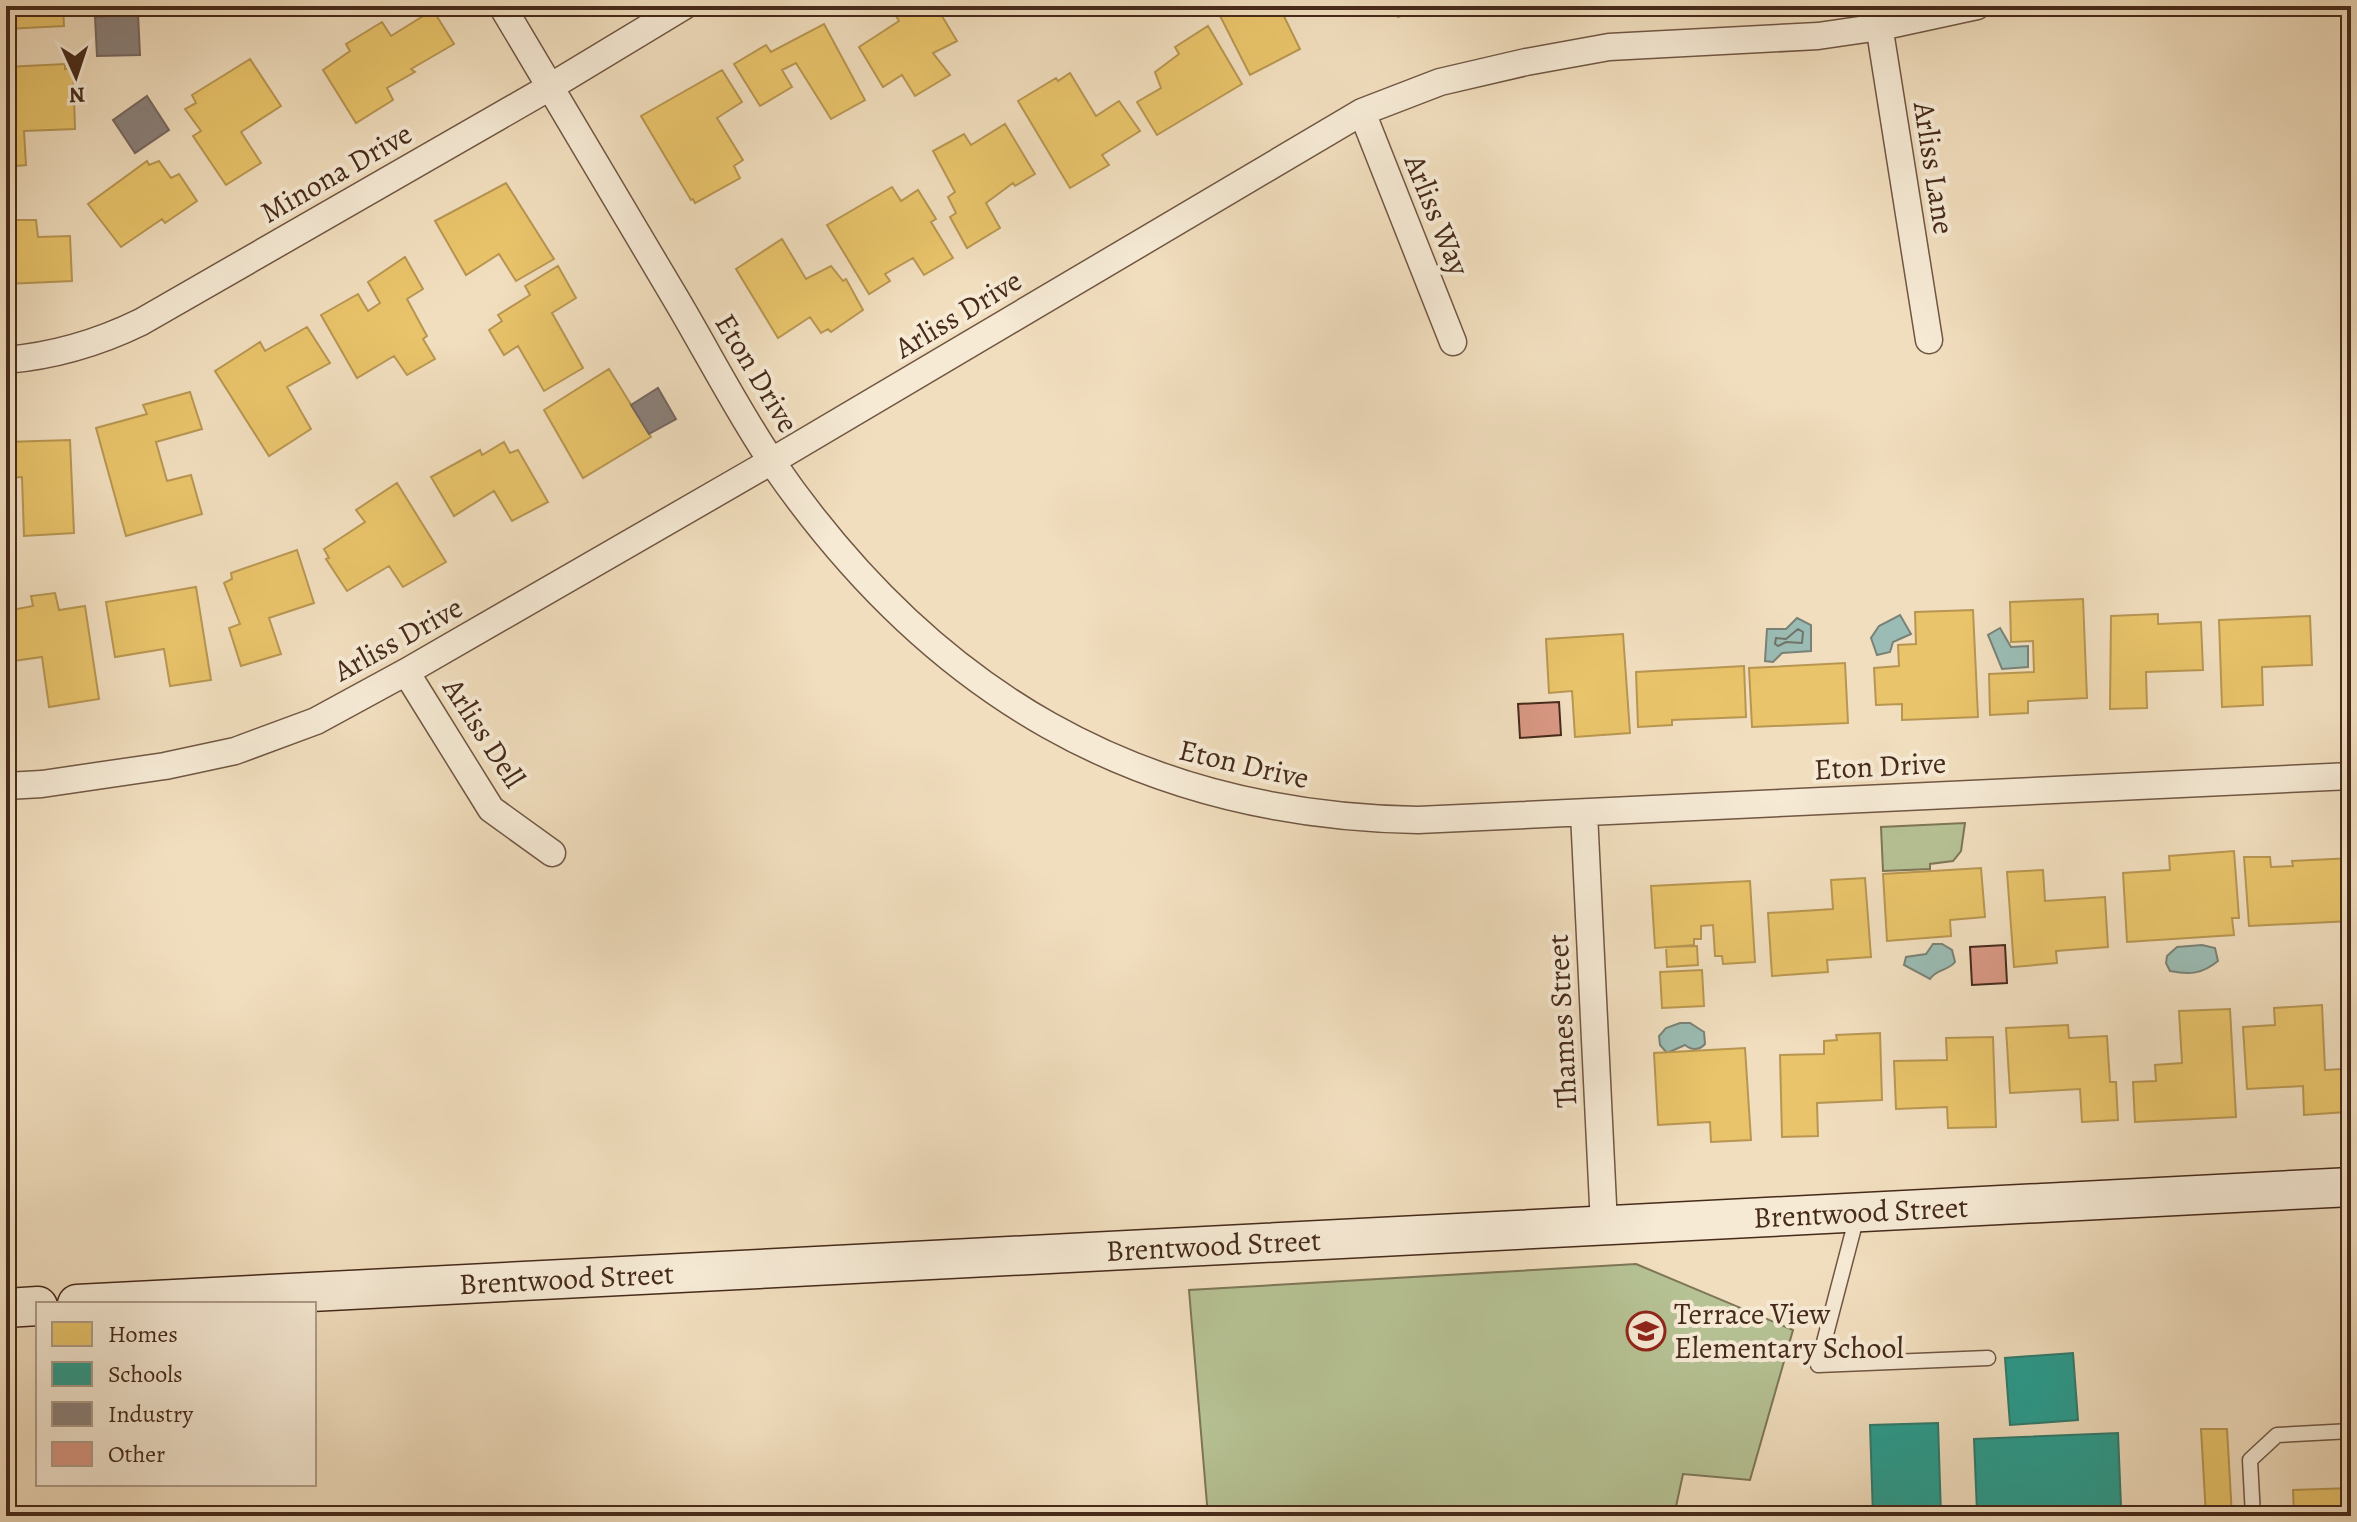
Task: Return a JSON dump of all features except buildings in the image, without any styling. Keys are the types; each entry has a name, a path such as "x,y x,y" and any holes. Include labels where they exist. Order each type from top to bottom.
{"street":[{"name":"Eton Drive","path":"502,6 772,461 849,561 931,644 977,681 1044,723 1126,765 1235,798 1335,816 1418,820 2351,776"},
{"name":"Minona Drive","path":"6,360 37,357 90,343 141,322 550,87 684,6"},
{"name":"Arliss Drive","path":"6,786 42,784 165,766 235,751 316,721 772,461 1362,112 1440,82 1609,47 1818,36 1878,16 1977,6"},
{"name":"Arliss Lane","path":"1878,16 1929,340"},
{"name":"Arliss Way","path":"1362,112 1453,342"},
{"name":"Arliss Dell","path":"406,672 491,809 552,853"},
{"name":"Thames Street","path":"1584,813 1604,1225"},
{"name":"Brentwood Street","path":"116,1302 2351,1187"},
{"path":"6,1308 36,1306"}],"lane":[{"path":"1858,1212 1818,1365 1988,1358"},
{"path":"2253,1516 2250,1460 2277,1435 2351,1431"}],"green space":[{"path":"1965,823 1961,851 1953,861 1930,864 1930,869 1883,871 1881,827"},
{"path":"1636,1264 1793,1330 1750,1480 1683,1474 1674,1516 1208,1516 1189,1290"}],"water":[{"path":"1900,615 1911,634 1893,642 1890,652 1877,655 1871,638 1879,626"},
{"path":"1797,618 1811,625 1811,651 1782,653 1773,662 1765,661 1767,629 1786,629"},
{"path":"2000,628 2011,647 2028,646 2028,667 2002,669 1988,635"},
{"path":"1933,944 1942,944 1952,950 1955,962 1930,979 1904,965 1906,957 1926,954"},
{"path":"2202,945 2215,948 2218,961 2196,972 2170,971 2167,956 2177,947"},
{"path":"1690,1023 1704,1032 1705,1044 1695,1049 1685,1045 1667,1053 1660,1045 1659,1036 1666,1028"}],"place":[{"name":"Terrace View Elementary School","path":"1646,1331"}]}
